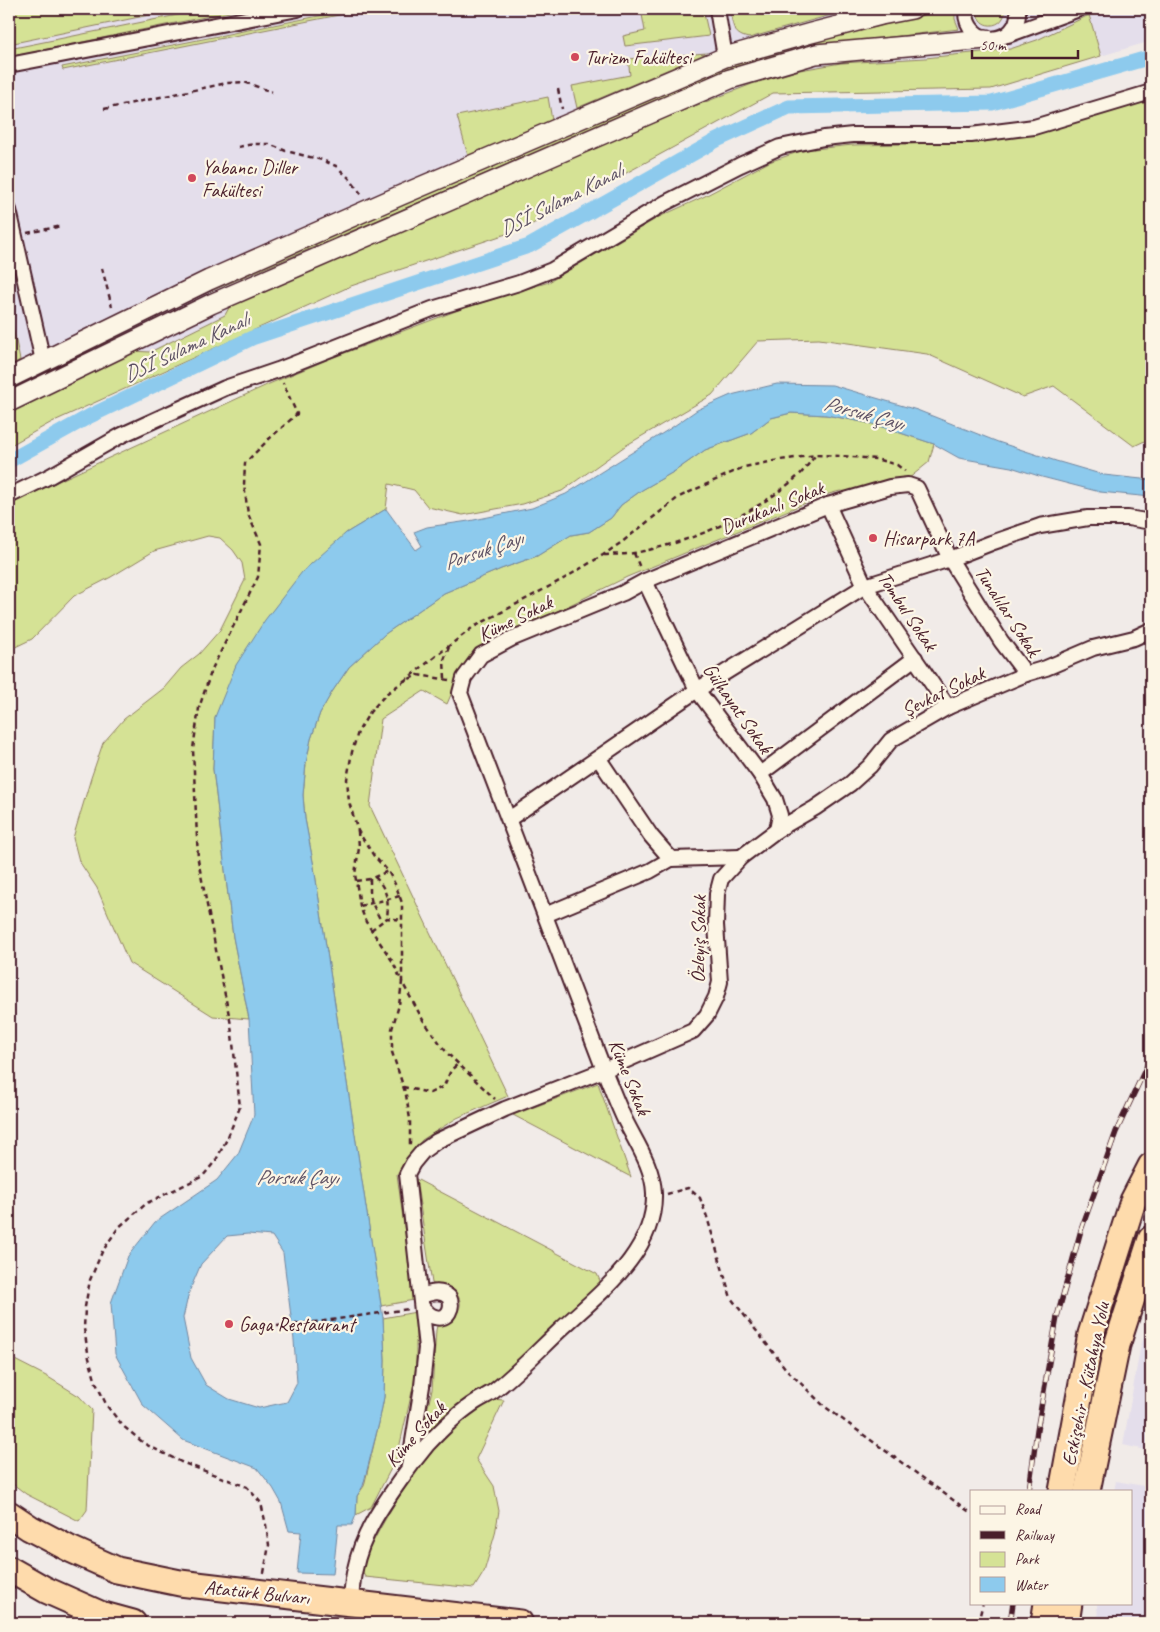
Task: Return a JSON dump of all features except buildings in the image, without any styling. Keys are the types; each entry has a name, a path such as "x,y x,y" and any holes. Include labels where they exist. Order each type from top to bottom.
{"highway":[{"name":"Eskişehir - Kütahya Yolu","path":"1062,1490 1091,1334 1133,1201 1151,1166"},
{"name":"Eskişehir - Kütahya Yolu","path":"1087,1490 1117,1344 1151,1239"},
{"name":"Atatürk Bulvarı","path":"9,1514 70,1550 117,1570 180,1583 520,1623"},
{"path":"9,1568 46,1590 100,1614 133,1623"},
{"path":"1044,1623 1065,1614"}],"street":[{"path":"9,65 298,9"},
{"path":"717,9 725,57"},
{"path":"9,378 209,280 725,57 882,15 912,9"},
{"path":"966,9 970,28 980,36 992,39 1080,9"},
{"path":"1005,36 1017,21 1018,9"},
{"path":"9,402 211,304 730,80 816,54 986,38"},
{"path":"9,496 50,476 122,435 225,388 278,370 432,309 519,283 552,270 665,203 780,147 824,138 853,135 971,135 1034,126 1151,92"},
{"path":"9,210 43,361"},
{"name":"Durukanlı Sokak","path":"645,581 828,505 890,487 908,485 915,482"},
{"name":"Tunalılar Sokak","path":"915,482 950,559 1002,641 1026,674"},
{"name":"Tombul Sokak","path":"828,505 865,586 948,707"},
{"path":"509,819 697,690 865,586 950,559 991,542 1040,526 1088,518 1128,518 1151,522"},
{"name":"Gülhayat Sokak","path":"645,581 697,690 760,774 775,799 780,816 777,830"},
{"name":"Küme Sokak","path":"351,1602 354,1570 365,1536 380,1508 427,1445 458,1415 515,1373 617,1277 633,1256 646,1232 652,1211 654,1193 651,1176 604,1070 460,693 464,678 481,655 520,636 623,593 645,581"},
{"name":"Şevkat Sokak","path":"777,830 815,808 850,784 870,766 891,740 948,707 1093,648 1134,638 1151,630"},
{"path":"760,774 915,658"},
{"path":"599,759 651,836 671,859"},
{"name":"Özleyiş Sokak","path":"413,1163 423,1151 437,1141 504,1109 604,1070 693,1031 707,1014 716,997 720,982 716,894 721,879 741,857 777,830"},
{"path":"545,915 650,871 671,859 741,857"},
{"path":"409,1468 426,1348 407,1174 413,1163"}],"path":[{"path":"543,9 544,13"},
{"path":"104,109 227,83 244,82 272,92"},
{"path":"558,89 564,118"},
{"path":"238,147 269,144 336,166 349,178 361,194 369,210"},
{"path":"15,236 62,226"},
{"path":"102,268 112,307"},
{"path":"260,1592 269,1545 261,1504 247,1487 181,1462 145,1444 123,1426 107,1406 96,1383 84,1330 85,1307 90,1280 102,1252 118,1228 147,1203 203,1176 216,1160 240,1107 231,1025 198,860 193,749 199,708 212,669 258,577 260,544 248,514 244,485 245,464 297,414 278,370"},
{"path":"603,555 634,553 680,541 745,514 798,476 816,455"},
{"path":"504,1109 447,1053 423,1020 393,962 366,922 360,906 356,881 359,848 358,831 349,802 347,779 358,732 370,712 386,694 472,628 565,578 603,555 679,496 716,478 744,467 816,455 876,459 897,465 915,482"},
{"path":"445,679 444,660 449,646"},
{"path":"404,681 418,676 452,680 460,693"},
{"path":"358,831 374,856 388,872 402,903 402,982 399,1005 392,1029 392,1052 403,1086 410,1119 409,1143 413,1163"},
{"path":"356,881 370,879 388,872"},
{"path":"375,877 380,882 387,898 387,918"},
{"path":"370,879 372,903 381,921"},
{"path":"360,906 400,896"},
{"path":"371,930 387,918 402,920"},
{"path":"403,1086 430,1093 444,1086 451,1070 458,1064"},
{"path":"654,1193 661,1195 688,1188 700,1198 731,1298 786,1369 824,1406 970,1512"},
{"path":"259,1328 390,1312 422,1302"},
{"path":"978,1623 983,1604"}],"shaded area":[{"path":"9,9 1151,9 1151,41 991,89 773,93 527,227 351,286 52,422 9,446"},
{"path":"1151,1316 1151,1451 1123,1445 1140,1349"},
{"path":"1151,1476 1151,1623 1101,1623 1098,1621 1097,1604 1132,1604 1132,1490 1114,1490 1116,1481 1149,1487"}],"green space":[{"path":"9,9 178,9 9,44"},
{"path":"207,9 244,9 9,57 9,49"},
{"path":"354,9 369,9 63,70 62,67"},
{"path":"641,9 703,9 709,36 625,46 623,36 645,31"},
{"path":"730,9 852,9 749,38 739,34 734,28"},
{"path":"948,9 955,9 955,19 959,29 816,46 728,72 190,300 127,331 125,328 189,296 727,67 815,42"},
{"path":"977,9 1005,9 1001,21 991,25 981,21"},
{"path":"1089,15 1101,56 991,89 773,93 527,227 351,286 52,422 9,446 9,413 133,351 150,352 225,315 231,304 651,123 752,84 800,70 841,63 925,58 1010,49 1037,40"},
{"path":"707,53 577,108 572,86 630,75 628,59"},
{"path":"548,97 552,120 468,156 457,116"},
{"path":"1151,97 1151,438 1134,446 1054,386 1023,397 927,354 819,339 758,341 712,395 625,446 562,491 523,504 463,515 428,507 414,490 389,484 386,509 346,533 215,717 213,769 233,937 249,1019 213,1016 129,963 97,888 79,861 73,838 103,743 124,719 164,688 181,668 199,654 220,630 245,580 242,563 233,550 220,538 208,536 154,551 111,577 74,596 32,639 9,650 9,504 269,384 329,359 461,309 549,282 659,217 703,197 769,162 804,150 853,145 986,140 1031,134"},
{"path":"9,309 20,360 9,366"},
{"path":"120,331 122,334 9,391 9,387"},
{"path":"791,413 826,415 873,424 934,444 929,462 908,479 850,492 840,491 825,495 627,577 476,651 462,669 447,704 424,691 381,719 370,806 508,1096 457,1118 422,1140 397,1174 414,1300 381,1306 305,819 303,795 306,763 311,739 320,713 349,667 385,634 444,593 537,556 571,535 589,532 611,518 621,505 642,490 675,471 705,450 751,433 771,418"},
{"path":"598,1083 631,1177 513,1115"},
{"path":"416,1179 597,1274 601,1283 578,1302 515,1365 455,1410 423,1439 422,1431 432,1390 437,1326 448,1321 457,1313 460,1303 454,1291 432,1283"},
{"path":"416,1312 414,1383 397,1457 371,1507 356,1515 357,1496 364,1486 384,1397 383,1318"},
{"path":"9,1357 48,1377 79,1396 92,1410 87,1510 79,1521 26,1494 9,1481"},
{"path":"491,1399 504,1400 476,1459 494,1486 499,1511 495,1534 484,1572 474,1588 365,1577 363,1567 368,1552 386,1518 411,1479 456,1427"}],"water":[{"name":"Porsuk Çayı","path":"777,384 832,385 917,410 998,442 1056,461 1104,475 1151,480 1151,497 1100,492 1011,467 959,458 934,444 873,424 826,415 791,413 771,418 751,433 705,450 675,471 642,490 621,505 611,518 589,532 571,535 537,556 444,593 385,634 349,667 320,713 311,739 306,763 303,795 305,819 383,1318 384,1397 363,1486 357,1496 356,1515 352,1525 338,1525 333,1574 297,1573 301,1532 289,1531 281,1502 273,1488 257,1468 183,1440 143,1405 115,1354 111,1303 128,1256 155,1222 217,1180 238,1154 254,1115 249,1019 233,937 213,769 215,717 236,665 265,620 302,572 346,533 386,509 416,550 422,546 414,532 427,527 469,521 532,508 566,494 697,410 731,395","holes":["248,1234 272,1236 283,1253 294,1340 297,1383 287,1402 259,1408 229,1399 206,1385 191,1358 183,1318 189,1292 201,1264 227,1236"]}],"waterway":[{"name":"DSİ Sulama Kanalı","path":"9,461 90,416 252,338 529,246 717,140 789,107 992,103 1151,57"}],"railway":[{"path":"1029,1490 1037,1430 1057,1317 1081,1230 1116,1132 1151,1057"},
{"path":"1010,1623 1013,1604"}],"place":[{"name":"Turizm Fakültesi","path":"575,57"},
{"name":"Yabancı Diller Fakültesi","path":"192,178"},
{"name":"Hisarpark 7A","path":"873,538"},
{"name":"Gaga Restaurant","path":"229,1324"}]}
